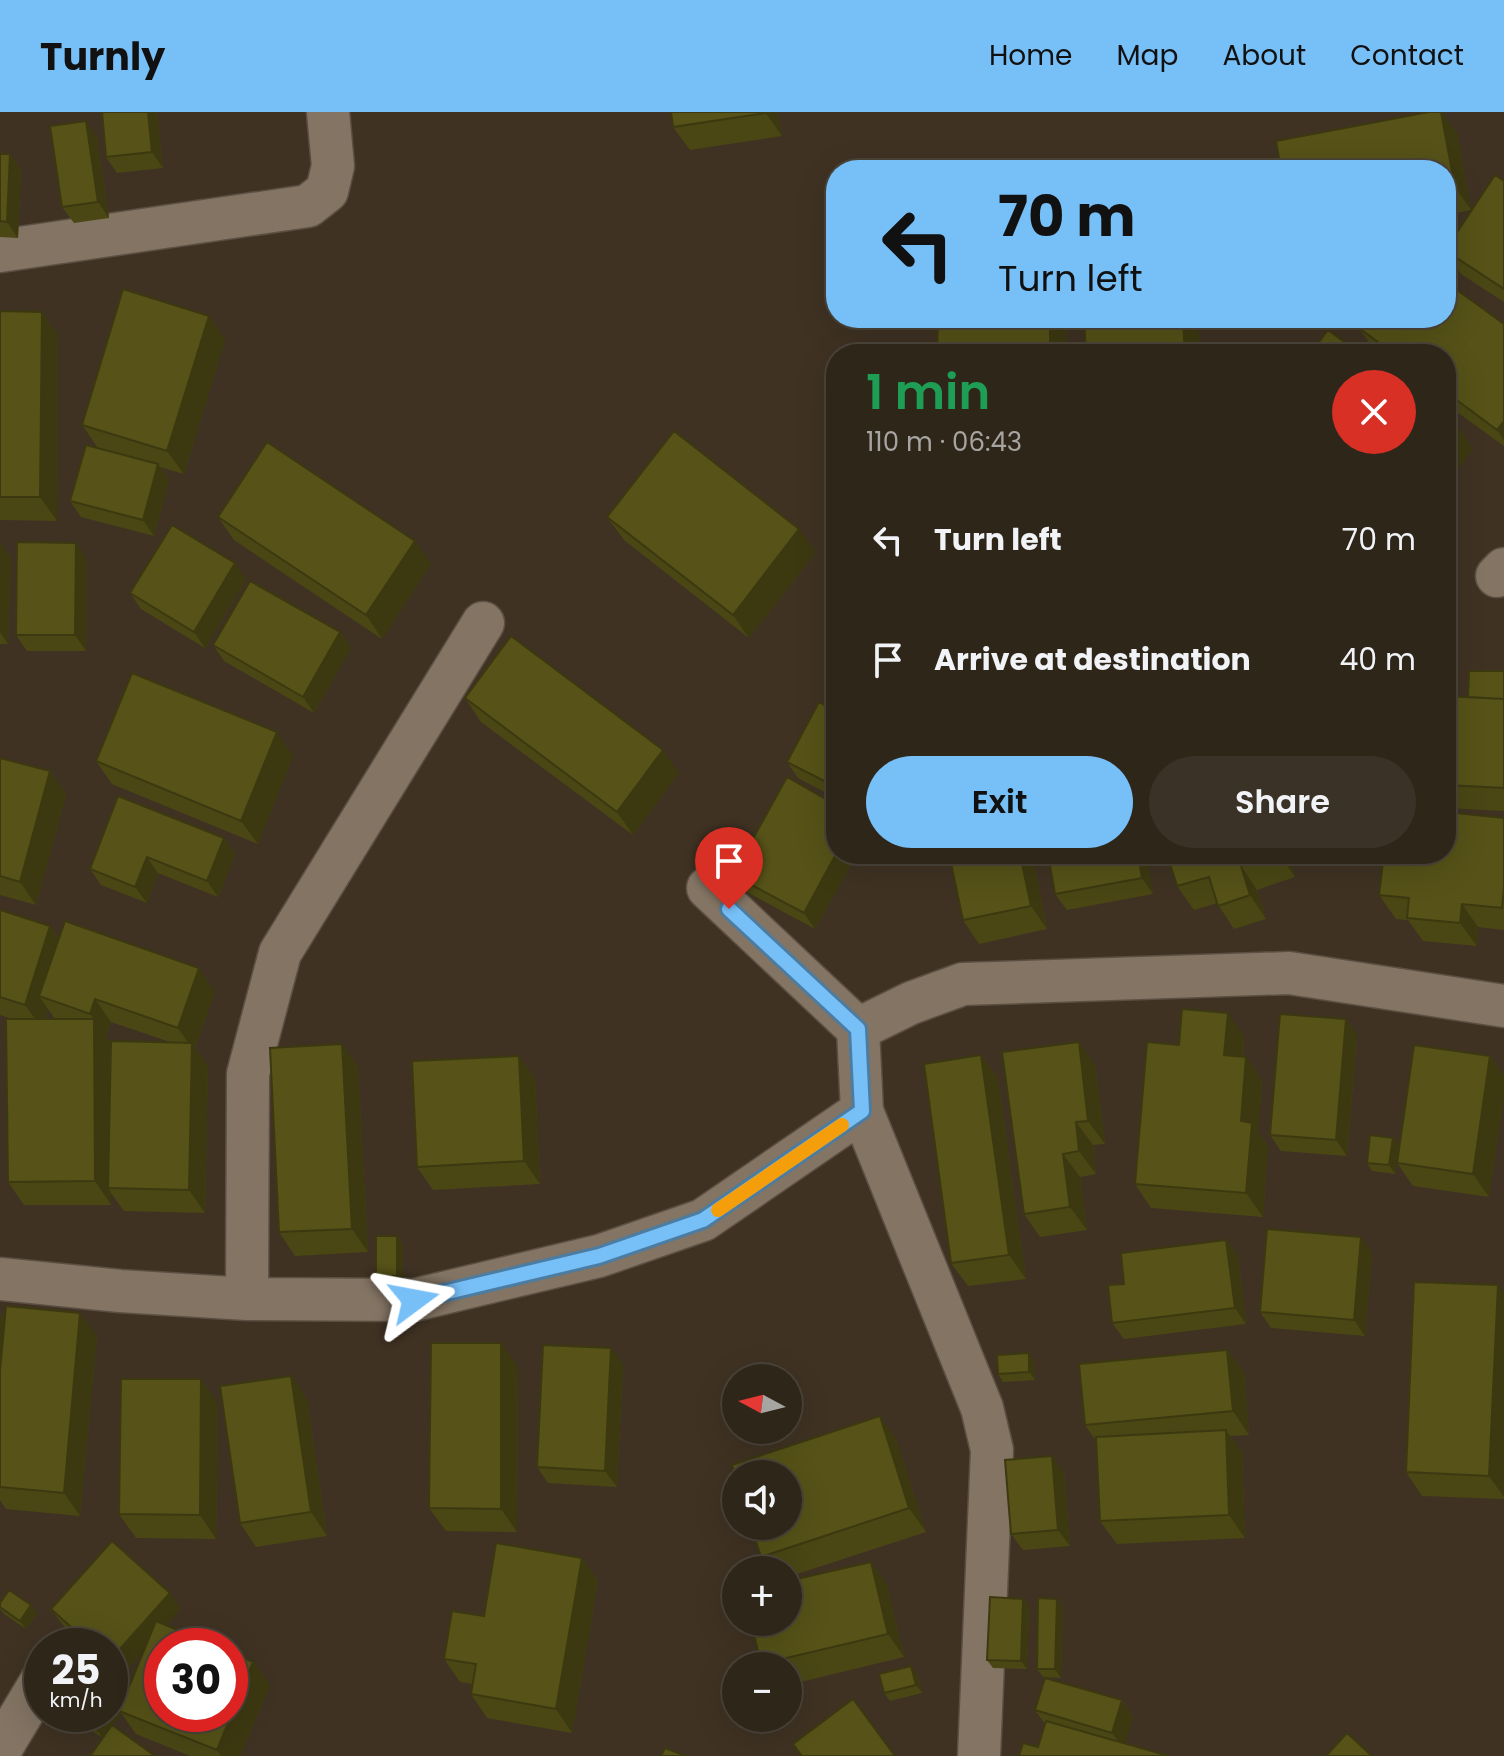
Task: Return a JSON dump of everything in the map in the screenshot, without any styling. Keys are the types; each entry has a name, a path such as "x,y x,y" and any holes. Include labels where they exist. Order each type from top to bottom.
{"street":[{"path":"0,251 308,206 327,191 333,166 328,112"},
{"path":"247,1299 248,1074 280,953 483,623"},
{"path":"708,888 858,1029 862,1111 982,1408 992,1450 979,1756"},
{"path":"858,1029 911,1003 963,984 1289,973 1504,1006"},
{"path":"0,1279 247,1299 414,1300 599,1256 703,1220 862,1111"},
{"path":"0,1750 24,1710"}],"building":[{"path":"102,112 148,112 152,152 106,157"},
{"path":"671,112 765,112 765,113 673,127"},
{"path":"1441,112 1450,160 1279,160 1276,141"},
{"path":"86,121 98,202 62,207 50,126"},
{"path":"0,154 10,154 7,222 0,221"},
{"path":"1495,175 1504,181 1504,289 1456,258 1456,234"},
{"path":"123,289 209,316 167,451 82,425"},
{"path":"1456,289 1504,324 1504,421 1497,430 1456,399 1456,344 1381,344 1359,328 1456,328"},
{"path":"0,311 42,312 40,497 0,497"},
{"path":"938,328 1050,328 1050,344 937,344"},
{"path":"1085,328 1184,328 1184,344 1085,344"},
{"path":"1328,330 1347,344 1318,344"},
{"path":"674,431 799,529 733,615 607,517"},
{"path":"267,442 415,541 366,615 218,517"},
{"path":"86,445 158,464 143,520 70,501"},
{"path":"172,525 235,563 194,632 130,593"},
{"path":"17,542 76,543 75,635 16,635"},
{"path":"250,581 340,632 303,697 213,645"},
{"path":"511,636 663,750 617,812 465,698"},
{"path":"1469,671 1504,671 1504,699 1468,697"},
{"path":"132,673 277,732 241,821 96,761"},
{"path":"1456,697 1504,699 1504,788 1456,786"},
{"path":"819,702 826,706 826,782 787,762"},
{"path":"0,758 50,771 20,882 0,876"},
{"path":"787,777 826,799 826,864 831,864 804,913 733,875"},
{"path":"118,796 224,838 207,881 147,857 135,887 90,869"},
{"path":"1456,813 1504,818 1502,908 1462,904 1460,923 1407,918 1409,898 1379,895 1383,864 1456,864"},
{"path":"951,864 1022,864 1031,906 963,920"},
{"path":"1050,864 1140,864 1142,878 1055,894"},
{"path":"1170,864 1247,864 1241,866 1250,895 1218,906 1209,877 1177,886"},
{"path":"0,910 50,926 25,1005 0,997"},
{"path":"65,921 199,968 178,1028 95,999 90,1014 39,996"},
{"path":"1182,1009 1228,1013 1224,1055 1246,1057 1241,1121 1252,1123 1246,1193 1135,1184 1147,1042 1179,1045"},
{"path":"1280,1014 1346,1019 1336,1140 1270,1135"},
{"path":"6,1019 94,1019 95,1181 8,1182"},
{"path":"111,1041 192,1043 189,1190 108,1188"},
{"path":"1079,1042 1088,1121 1076,1122 1079,1151 1063,1154 1070,1207 1024,1214 1002,1052"},
{"path":"342,1044 352,1229 279,1232 270,1048"},
{"path":"1414,1045 1490,1056 1473,1174 1397,1163"},
{"path":"981,1055 1009,1255 951,1263 924,1064"},
{"path":"519,1056 524,1161 417,1167 412,1061"},
{"path":"1370,1135 1393,1138 1389,1165 1367,1163"},
{"path":"1267,1229 1361,1237 1354,1320 1260,1312"},
{"path":"376,1236 397,1236 397,1276 376,1276"},
{"path":"1226,1240 1235,1308 1112,1323 1108,1285 1124,1284 1121,1253"},
{"path":"1414,1282 1498,1285 1489,1476 1406,1472"},
{"path":"6,1306 80,1313 64,1493 0,1487 0,1371"},
{"path":"431,1343 501,1343 501,1509 429,1508"},
{"path":"543,1345 611,1348 605,1471 537,1467"},
{"path":"1227,1350 1233,1411 1085,1425 1079,1364"},
{"path":"1029,1353 1029,1372 998,1374 997,1355"},
{"path":"291,1376 311,1512 240,1523 220,1386"},
{"path":"121,1379 201,1379 200,1515 119,1514"},
{"path":"880,1416 909,1508 761,1556 756,1540 802,1540 802,1460 747,1460"},
{"path":"1226,1430 1229,1515 1100,1521 1096,1437"},
{"path":"1052,1456 1058,1530 1011,1534 1005,1460"},
{"path":"112,1541 170,1593 128,1640 128,1628 72,1628 51,1609"},
{"path":"496,1543 582,1558 556,1709 471,1694 476,1664 444,1659 452,1611 484,1616"},
{"path":"871,1562 888,1634 802,1654 758,1652 754,1636 802,1636 802,1578"},
{"path":"9,1590 31,1605 20,1621 0,1607"},
{"path":"990,1597 1023,1599 1021,1661 987,1660"},
{"path":"1038,1598 1057,1599 1055,1669 1037,1669"},
{"path":"156,1621 173,1628 153,1628"},
{"path":"144,1650 144,1721 128,1715 128,1689"},
{"path":"911,1666 916,1685 884,1693 879,1674"},
{"path":"1045,1678 1122,1700 1112,1733 1035,1710"},
{"path":"853,1699 895,1756 802,1756 793,1744"},
{"path":"1046,1721 1169,1756 1019,1756 1023,1743 1038,1747"},
{"path":"107,1732 122,1732 155,1756 90,1756"},
{"path":"172,1732 224,1732 217,1750"},
{"path":"1347,1733 1372,1756 1326,1756"},
{"path":"665,1748 686,1756 661,1756"}],"slow traffic":[{"path":"718,1210 842,1125"}],"route":[{"path":"414,1300 599,1256 703,1220 862,1111 858,1029 729,909"}]}
